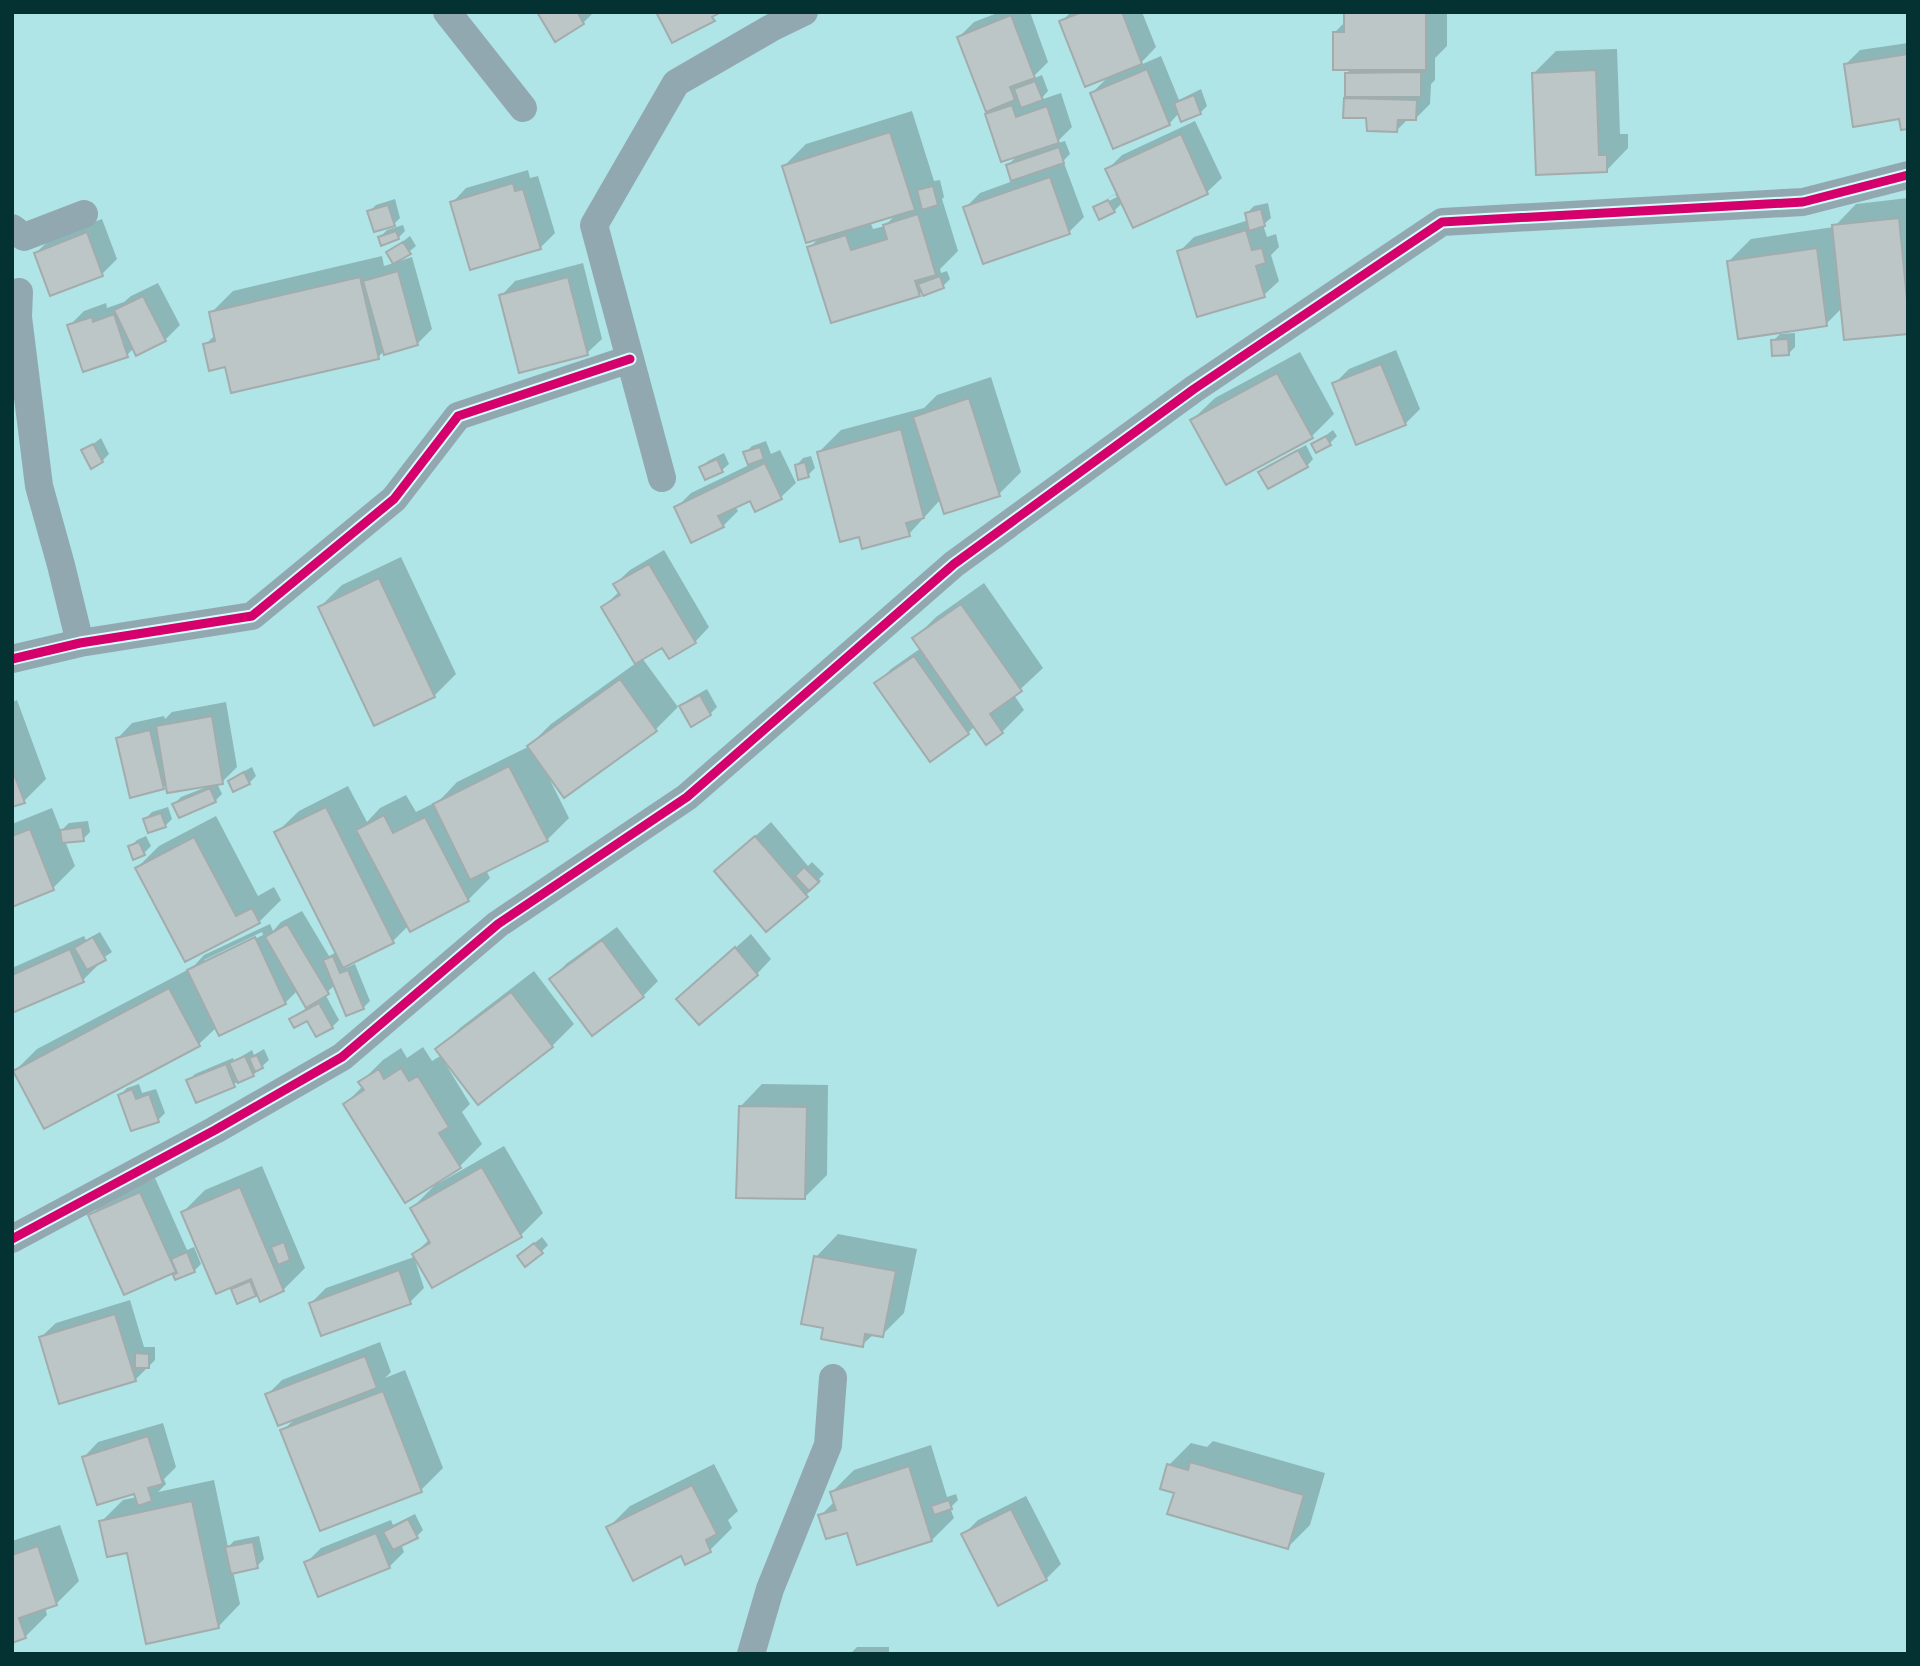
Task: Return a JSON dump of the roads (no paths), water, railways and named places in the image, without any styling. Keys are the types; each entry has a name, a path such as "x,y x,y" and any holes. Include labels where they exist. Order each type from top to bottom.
{"street":[{"path":"447,12 523,108"},
{"path":"662,478 594,225 676,83 804,12"},
{"path":"12,1239 215,1130 342,1057 498,924 687,797 954,564 1194,389 1442,222 1803,202 1908,176"},
{"path":"12,228 24,237 84,214"},
{"path":"19,292 18,317 39,486 80,643"},
{"path":"12,659 80,643 251,616 394,499 458,416 630,359"},
{"path":"751,1654 770,1589 828,1445 833,1378"}]}
